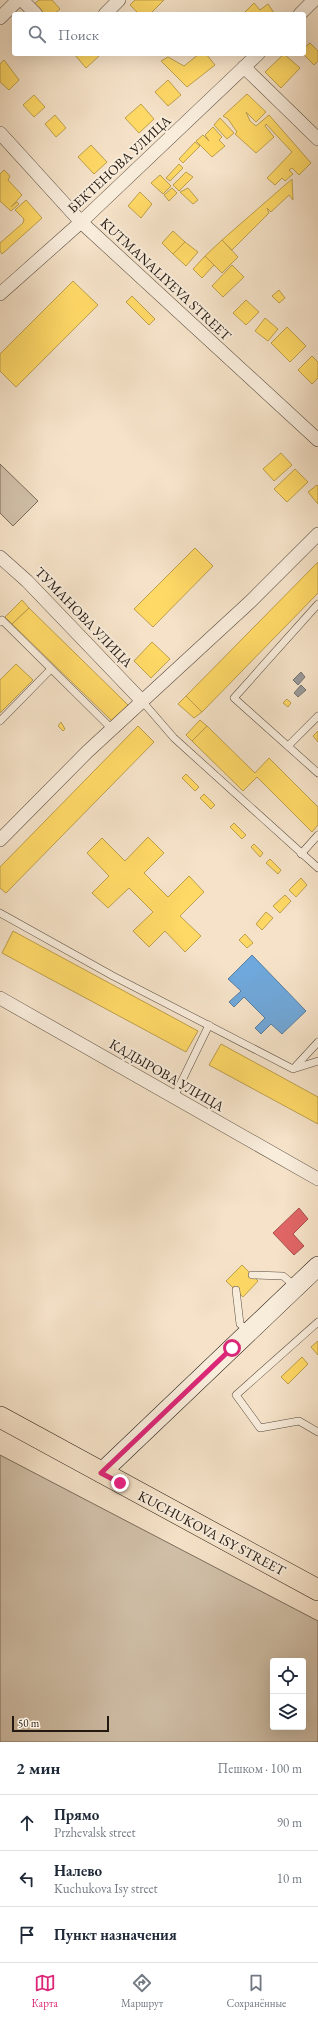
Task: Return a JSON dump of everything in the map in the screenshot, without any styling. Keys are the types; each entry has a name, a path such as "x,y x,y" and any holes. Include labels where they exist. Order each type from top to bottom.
{"main road":[{"path":"101,1473 318,1266"},
{"name":"KUCHUKOVA ISY STREET","path":"0,1418 318,1590"}],"street":[{"path":"0,18 18,0"},
{"path":"22,0 34,12"},
{"path":"107,12 119,0"},
{"path":"302,12 314,0"},
{"name":"БЕКТЕНОВА УЛИЦА","path":"0,294 81,222 256,56"},
{"path":"244,67 318,139"},
{"name":"KUTMANALIYEVA STREET","path":"0,133 81,222 318,440"},
{"path":"0,840 112,729 251,601 318,534"},
{"name":"ТУМАНОВА УЛИЦА","path":"0,558 27,581 142,701"},
{"name":"КАДЫРОВА УЛИЦА","path":"0,998 318,1179"}],"lane":[{"path":"318,604 234,698 318,773"},
{"path":"0,622 2,620 112,729"},
{"path":"0,721 52,669"},
{"path":"142,701 174,738 300,854 318,868"},
{"path":"288,746 318,716"},
{"path":"300,854 318,835"},
{"path":"0,913 113,976 293,1069 318,1061"},
{"path":"174,1097 209,1025"},
{"path":"293,1069 318,1042"},
{"path":"252,1276 283,1276 296,1287"},
{"path":"236,1290 240,1324 249,1332"},
{"path":"318,1322 236,1395 260,1428 300,1421 318,1432"}],"shaded area":[{"path":"0,464 38,501 13,526 0,513"},
{"path":"0,1455 318,1621 318,1742 0,1742"}],"building: Жильё":[{"path":"39,0 52,0 60,9 56,12 40,12 33,5"},
{"path":"135,0 164,0 152,12 137,12 130,5"},
{"path":"254,3 260,10 268,4 273,12 245,12"},
{"path":"310,43 318,51 318,61 314,65 305,56 306,46"},
{"path":"76,56 99,56 86,68"},
{"path":"196,56 208,56 215,65 187,87 161,61 168,57 184,66"},
{"path":"282,56 286,56 300,68 281,88 265,72"},
{"path":"4,60 19,80 9,90 0,82 0,64"},
{"path":"168,80 181,95 168,106 155,92"},
{"path":"247,94 266,112 256,122 246,112 250,121 256,126 269,115 311,163 299,175 292,168 289,170 293,174 285,181 282,178 275,185 267,178 292,152 266,124 265,126 274,137 256,153 235,134 237,132 228,119 223,116"},
{"path":"34,95 45,107 34,117 23,105"},
{"path":"141,104 154,119 139,133 125,118"},
{"path":"55,115 66,128 56,137 45,124"},
{"path":"220,118 234,133 227,139 214,125"},
{"path":"213,127 222,137 219,140 225,146 212,157 196,141 203,135 209,141 205,135"},
{"path":"195,142 200,146 183,163 179,159"},
{"path":"91,145 107,162 94,174 78,157"},
{"path":"179,164 183,168 170,181 166,178"},
{"path":"4,170 10,176 8,180 22,195 11,207 17,202 19,204 11,211 0,201 0,174"},
{"path":"186,172 193,177 179,191 173,185"},
{"path":"160,175 171,186 163,194 151,183"},
{"path":"292,179 293,200 289,195 271,212 267,208 269,213 232,250 222,240"},
{"path":"172,188 177,193 169,201 164,195"},
{"path":"188,188 198,200 193,204 180,192"},
{"path":"140,192 152,204 141,218 128,206"},
{"path":"26,200 42,218 2,254 0,251 0,243 23,223 24,219 15,210"},
{"path":"173,231 185,242 173,254 162,243"},
{"path":"222,240 238,257 222,273 205,256"},
{"path":"185,242 198,252 186,266 173,254"},
{"path":"205,256 214,265 202,278 193,269"},
{"path":"232,265 244,277 223,297 212,286"},
{"path":"73,281 98,305 16,387 0,371 0,354"},
{"path":"279,290 285,298 279,303 272,296"},
{"path":"132,296 155,319 149,325 126,302"},
{"path":"246,300 259,312 246,325 233,313"},
{"path":"265,318 278,329 268,341 255,331"},
{"path":"287,327 306,346 290,362 271,343"},
{"path":"312,356 318,362 318,378 312,384 298,370"},
{"path":"281,453 292,465 274,481 263,469"},
{"path":"295,469 308,482 287,502 274,489"},
{"path":"317,485 318,486 318,504 308,492"},
{"path":"195,548 213,566 153,627 134,609"},
{"path":"318,562 318,593 202,712 186,696"},
{"path":"22,600 29,608 12,624 5,617"},
{"path":"29,608 128,705 112,721 12,624"},
{"path":"152,642 170,659 151,678 134,661"},
{"path":"16,664 33,680 0,713 0,680"},
{"path":"186,696 202,712 194,718 178,704"},
{"path":"287,699 291,703 288,707 283,703"},
{"path":"200,720 207,726 192,741 186,735"},
{"path":"61,722 65,729 63,731 58,726"},
{"path":"138,726 154,742 6,893 0,888 0,867"},
{"path":"207,726 255,773 269,758 318,807 318,825 312,832 257,777 243,791 192,741"},
{"path":"318,731 318,742 313,736"},
{"path":"186,774 199,787 195,791 182,778"},
{"path":"204,794 215,805 211,809 200,798"},
{"path":"234,823 246,835 242,839 230,827"},
{"path":"148,837 164,853 144,873 168,897 189,876 204,892 180,916 201,936 185,952 165,931 149,947 133,931 153,912 129,888 108,908 92,893 109,876 87,853 102,838 125,861"},
{"path":"254,844 263,853 260,857 251,847"},
{"path":"270,859 281,870 278,874 266,863"},
{"path":"301,878 307,885 296,897 289,890"},
{"path":"285,895 291,901 280,913 273,906"},
{"path":"266,912 273,918 262,930 256,924"},
{"path":"13,931 198,1031 186,1052 2,953"},
{"path":"245,934 253,943 247,948 239,940"},
{"path":"221,1044 318,1097 318,1124 209,1065"},
{"path":"242,1265 258,1281 243,1297 226,1281"},
{"path":"318,1341 318,1355 311,1347"},
{"path":"302,1357 308,1364 288,1384 281,1377"}],"building: Торговля":[{"path":"299,1208 308,1219 293,1234 304,1246 294,1255 273,1233"}],"building: Школы":[{"path":"252,955 306,1011 282,1034 271,1024 261,1034 255,1028 265,1018 244,997 234,1007 229,1002 241,991 228,979"}],"building: Промзона":[{"path":"301,672 305,677 298,685 293,680"},
{"path":"301,685 306,690 298,697 294,693"}],"route":[{"path":"120,1483 101,1473 232,1348"}]}
